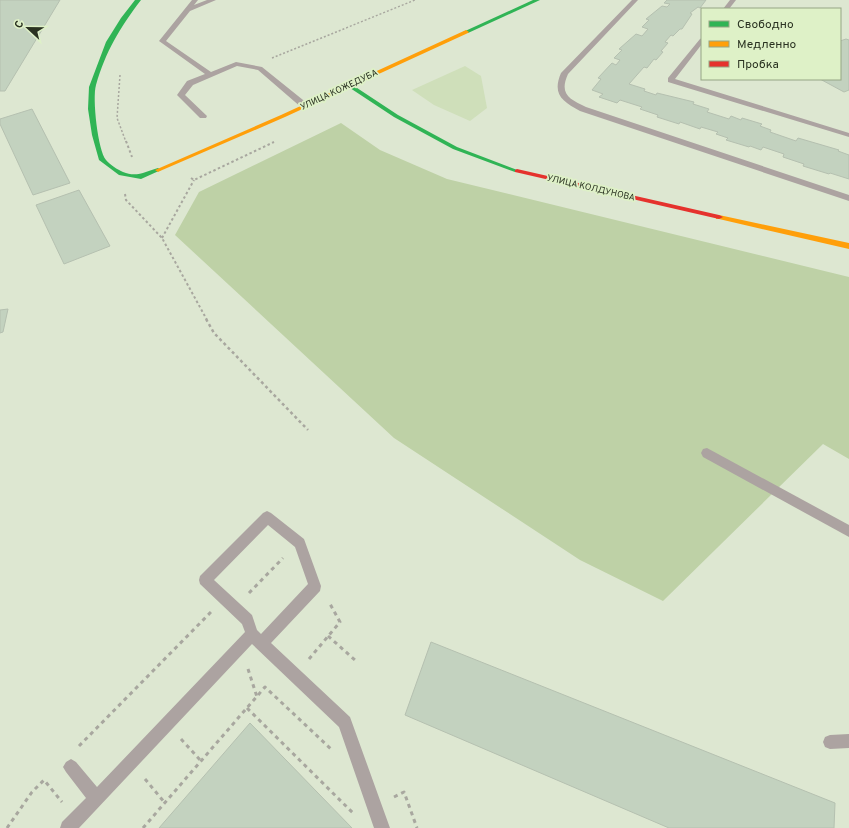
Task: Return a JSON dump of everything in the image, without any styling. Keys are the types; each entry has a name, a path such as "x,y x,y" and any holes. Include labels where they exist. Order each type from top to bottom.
{"street":[{"path":"121,174 102,160 95,135 91,109 92,87 109,42 123,19 138,0"},
{"name":"УЛИЦА КОЖЕДУБА","path":"121,174 141,177 305,106 537,0"},
{"name":"УЛИЦА КОЛДУНОВА","path":"349,85 396,116 455,148 514,170 849,246"}],"lane":[{"path":"195,0 162,41 209,74"},
{"path":"188,9 212,0"},
{"path":"635,0 565,72 559,86 561,93 567,100 583,108 849,198"},
{"path":"727,8 733,0"},
{"path":"701,41 671,80 849,135"},
{"path":"203,116 181,95 190,83 236,64 260,68 305,106"},
{"path":"708,453 849,531"},
{"path":"72,824 240,646 257,639 315,586 298,542 268,517 205,580 246,620 257,639 345,722 382,828"},
{"path":"830,742 849,742"},
{"path":"71,767 96,798"}],"path":[{"path":"252,66 415,0"},
{"path":"120,72 117,118 135,163"},
{"path":"121,174 126,200 162,238 214,333 308,430"},
{"path":"162,238 194,180"},
{"path":"80,746 214,609 224,619 298,542"},
{"path":"275,697 340,622 328,598 315,586"},
{"path":"328,636 356,661"},
{"path":"240,646 257,697"},
{"path":"143,828 265,687 335,753"},
{"path":"248,708 356,816 354,809"},
{"path":"176,744 181,738 201,761"},
{"path":"150,773 145,779 166,803"},
{"path":"7,828 32,792 44,780 72,824"}],"green space":[{"path":"465,66 481,76 487,108 470,121 434,105 412,90"},
{"path":"341,123 380,150 447,179 849,277 849,459 823,444 663,601 580,560 394,438 175,235 199,192"}],"building":[{"path":"0,0 60,0 5,91 0,91"},
{"path":"667,0 706,0 700,8 698,7 690,13 692,14 682,29 680,29 673,36 671,35 665,42 668,43 656,60 654,59 647,68 644,67 629,84 645,89 644,91 656,95 657,93 694,102 693,104 709,109 707,112 729,119 731,116 741,120 742,118 762,124 760,126 771,130 770,132 796,141 798,138 839,150 838,151 849,155 849,179 803,166 804,164 783,157 784,154 763,147 761,150 726,140 728,138 716,134 718,132 701,127 700,129 680,122 679,124 657,117 658,115 640,109 642,107 620,100 617,103 599,97 603,94 592,90 601,79 598,78 612,63 616,65 620,60 614,58 622,50 619,49 636,34 642,36 648,29 642,27 649,20 646,19 662,6 667,7 670,4 664,3"},
{"path":"846,39 849,40 849,90 844,92 822,80 841,80 841,41"},
{"path":"32,109 70,183 33,195 0,124 0,119"},
{"path":"79,190 110,246 64,264 36,205"},
{"path":"8,309 3,332 0,333 0,310"},
{"path":"431,642 835,803 834,828 669,828 405,715"},
{"path":"250,723 352,828 159,828"}],"traffic: fast":[{"path":"138,0 123,19 109,42 92,87 91,109 95,135 102,160 121,174 141,177 158,170"},
{"path":"466,32 537,0"},
{"path":"349,85 396,116 455,148 517,171"}],"traffic: slow":[{"path":"158,170 283,116 466,32"},
{"path":"719,217 849,246"}],"traffic: jam":[{"path":"517,171 719,217"}]}
